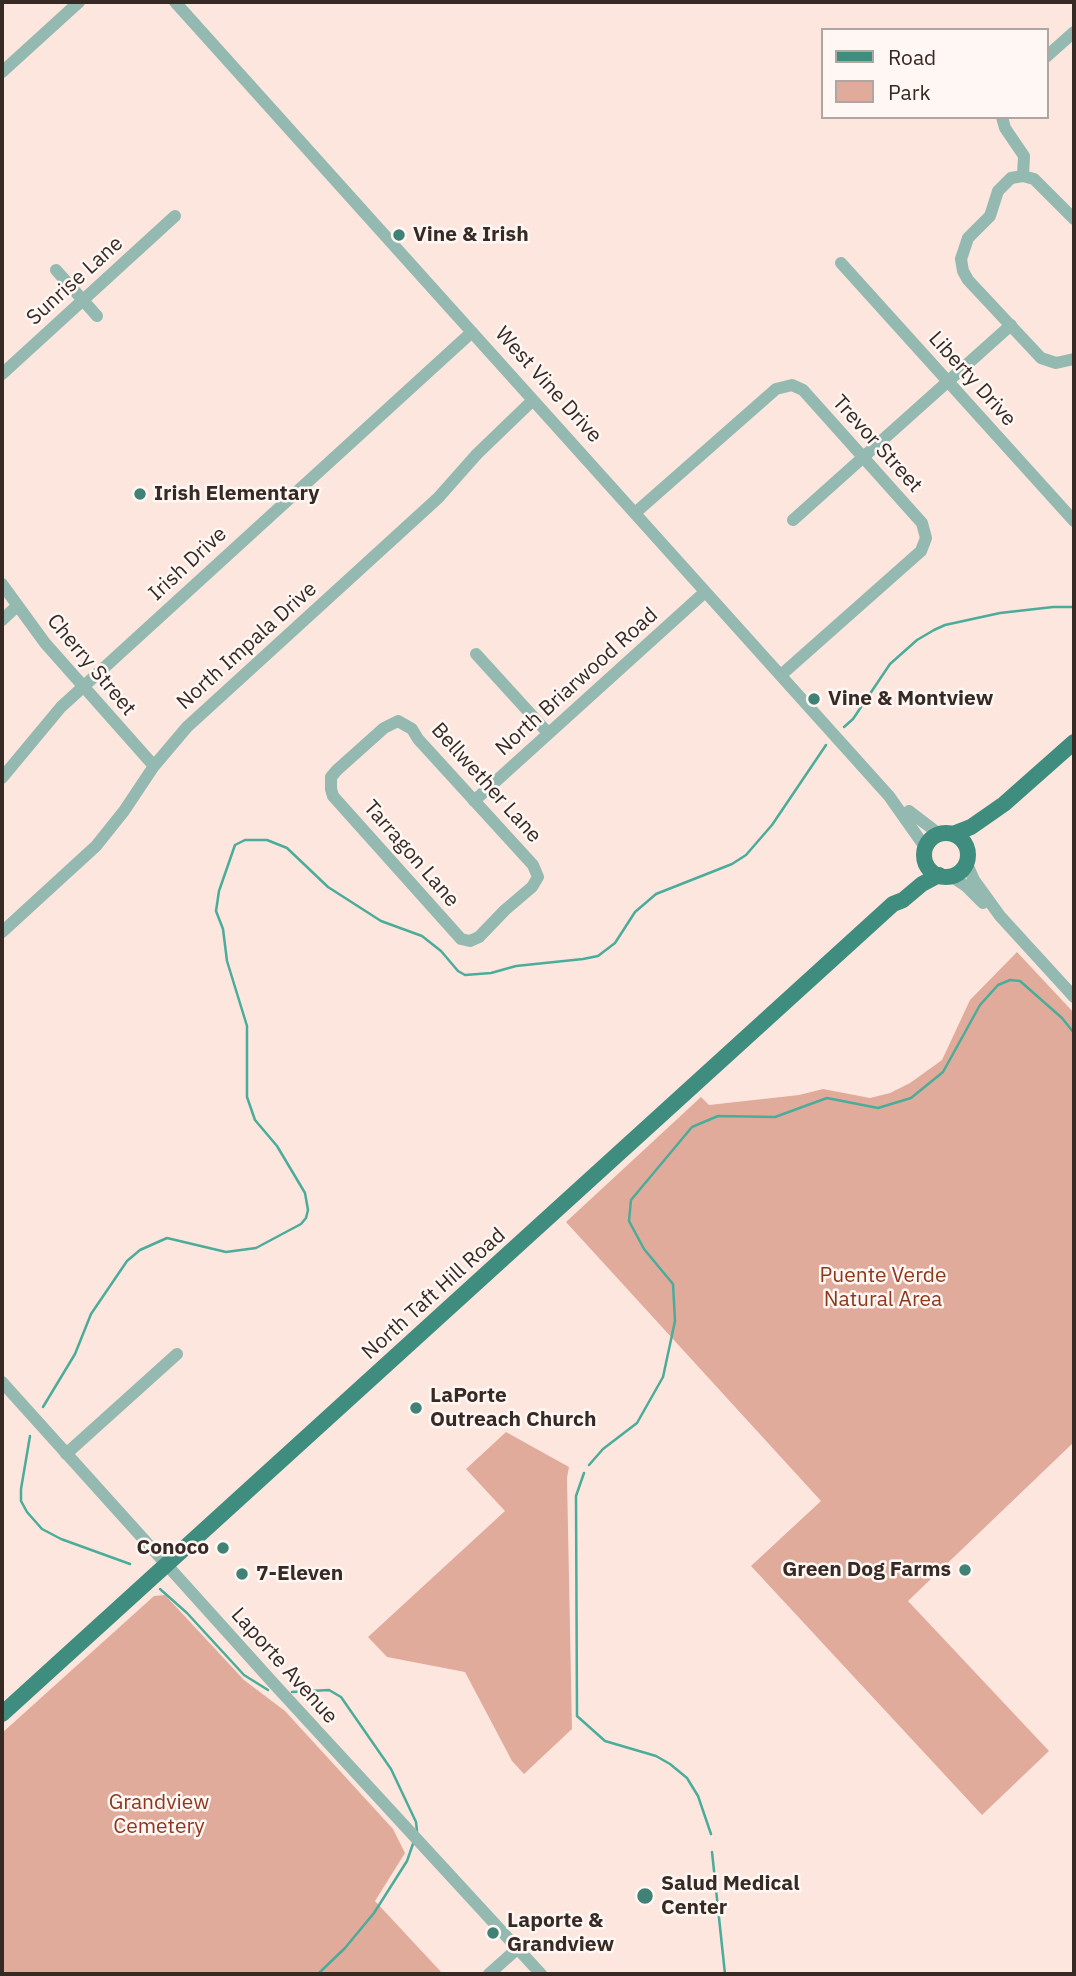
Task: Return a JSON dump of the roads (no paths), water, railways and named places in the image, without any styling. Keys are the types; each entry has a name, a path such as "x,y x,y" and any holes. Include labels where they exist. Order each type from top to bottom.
{"main road":[{"path":"925,854 931,839 971,827 1004,804 1074,742"},
{"path":"945,876 960,870 966,855 1004,804"},
{"name":"West Vine Drive","path":"946,834 959,838 966,855"},
{"name":"West Vine Drive","path":"925,854 930,870 945,876"},
{"name":"North Taft Hill Road","path":"2,1714 892,904 925,854"},
{"name":"North Taft Hill Road","path":"892,904 945,876"}],"street":[{"path":"2,72 79,2"},
{"name":"West Vine Drive","path":"175,2 889,796 925,854"},
{"path":"1048,55 1074,32"},
{"path":"1003,119 1005,128 1024,156 1024,176"},
{"path":"1074,219 1038,182 1024,176 1011,178 1000,187 992,212 968,238 961,259 962,271 968,280 1041,358 1056,363 1074,359"},
{"name":"Sunrise Lane","path":"2,374 175,216"},
{"name":"Liberty Drive","path":"841,263 1074,521"},
{"path":"56,271 97,316"},
{"path":"793,520 1011,325"},
{"name":"Irish Drive","path":"2,778 50,719 82,687 472,332"},
{"name":"Trevor Street","path":"635,513 776,389 789,385 803,390 922,523 926,538 921,551 780,676"},
{"name":"North Impala Drive","path":"2,932 96,846 124,811 154,766 187,727 438,498 477,454 533,400"},
{"name":"Cherry Street","path":"2,584 82,687 154,766"},
{"name":"North Briarwood Road","path":"474,801 705,592"},
{"path":"2,620 17,606"},
{"path":"476,654 548,733"},
{"name":"Bellwether Lane","path":"330,785 337,770 384,728 398,721 412,729 418,739 533,865 538,877"},
{"name":"Tarragon Lane","path":"330,785 333,796 461,939 470,942 479,937 532,887 538,877"},
{"name":"West Vine Drive","path":"889,796 899,801 915,817 946,834"},
{"name":"West Vine Drive","path":"966,855 974,880 1000,916 1074,997"},
{"name":"West Vine Drive","path":"945,876 1000,916"},
{"path":"66,1454 177,1354"},
{"name":"Laporte Avenue","path":"2,1382 541,1974"},
{"path":"489,1974 517,1949"}],"waterway":[{"path":"844,727 853,719 890,664 917,640 934,630 1000,613 1074,607"},
{"path":"43,1407 75,1354 91,1314 127,1261 140,1250 167,1238 226,1252 256,1248 301,1224 306,1218 308,1210 305,1193 277,1146 255,1120 247,1097 247,1026 227,961 223,929 216,911 219,891 235,845 245,840 267,840 287,848 328,887 381,921 422,936 465,975 583,959 598,956 615,943 635,912 656,894 732,864 746,855 772,825 826,745"},
{"path":"589,1465 603,1449 637,1423 663,1377 675,1321 673,1284 644,1249 629,1221 631,1200 692,1127 718,1116 775,1117 827,1098 878,1108 911,1098 943,1072 980,1005 998,985 1010,980 1020,981 1062,1018 1074,1033"},
{"path":"30,1436 21,1489 21,1501 27,1512 42,1529 61,1539 130,1564"},
{"path":"584,1473 576,1496 577,1716 605,1741 656,1756 687,1778 698,1796 711,1834"},
{"path":"160,1589 187,1613 244,1675 268,1690"},
{"path":"292,1692 329,1690 341,1697 391,1769 416,1822 417,1831"},
{"path":"318,1974 345,1948 374,1913 407,1861 414,1841"},
{"path":"712,1852 725,1974"}],"place":[{"name":"Vine & Irish","path":"399,235"},
{"name":"Irish Elementary","path":"140,494"},
{"name":"Vine & Montview","path":"814,699"},
{"name":"LaPorte Outreach Church","path":"416,1408"},
{"name":"Conoco","path":"223,1548"},
{"name":"Green Dog Farms","path":"965,1570"},
{"name":"7-Eleven","path":"242,1574"},
{"name":"Salud Medical Center","path":"645,1896"},
{"name":"Laporte & Grandview","path":"493,1933"}],"park label":[{"name":"Puente Verde Natural Area","path":"883,1288"},
{"name":"Grandview Cemetery","path":"159,1815"}]}
